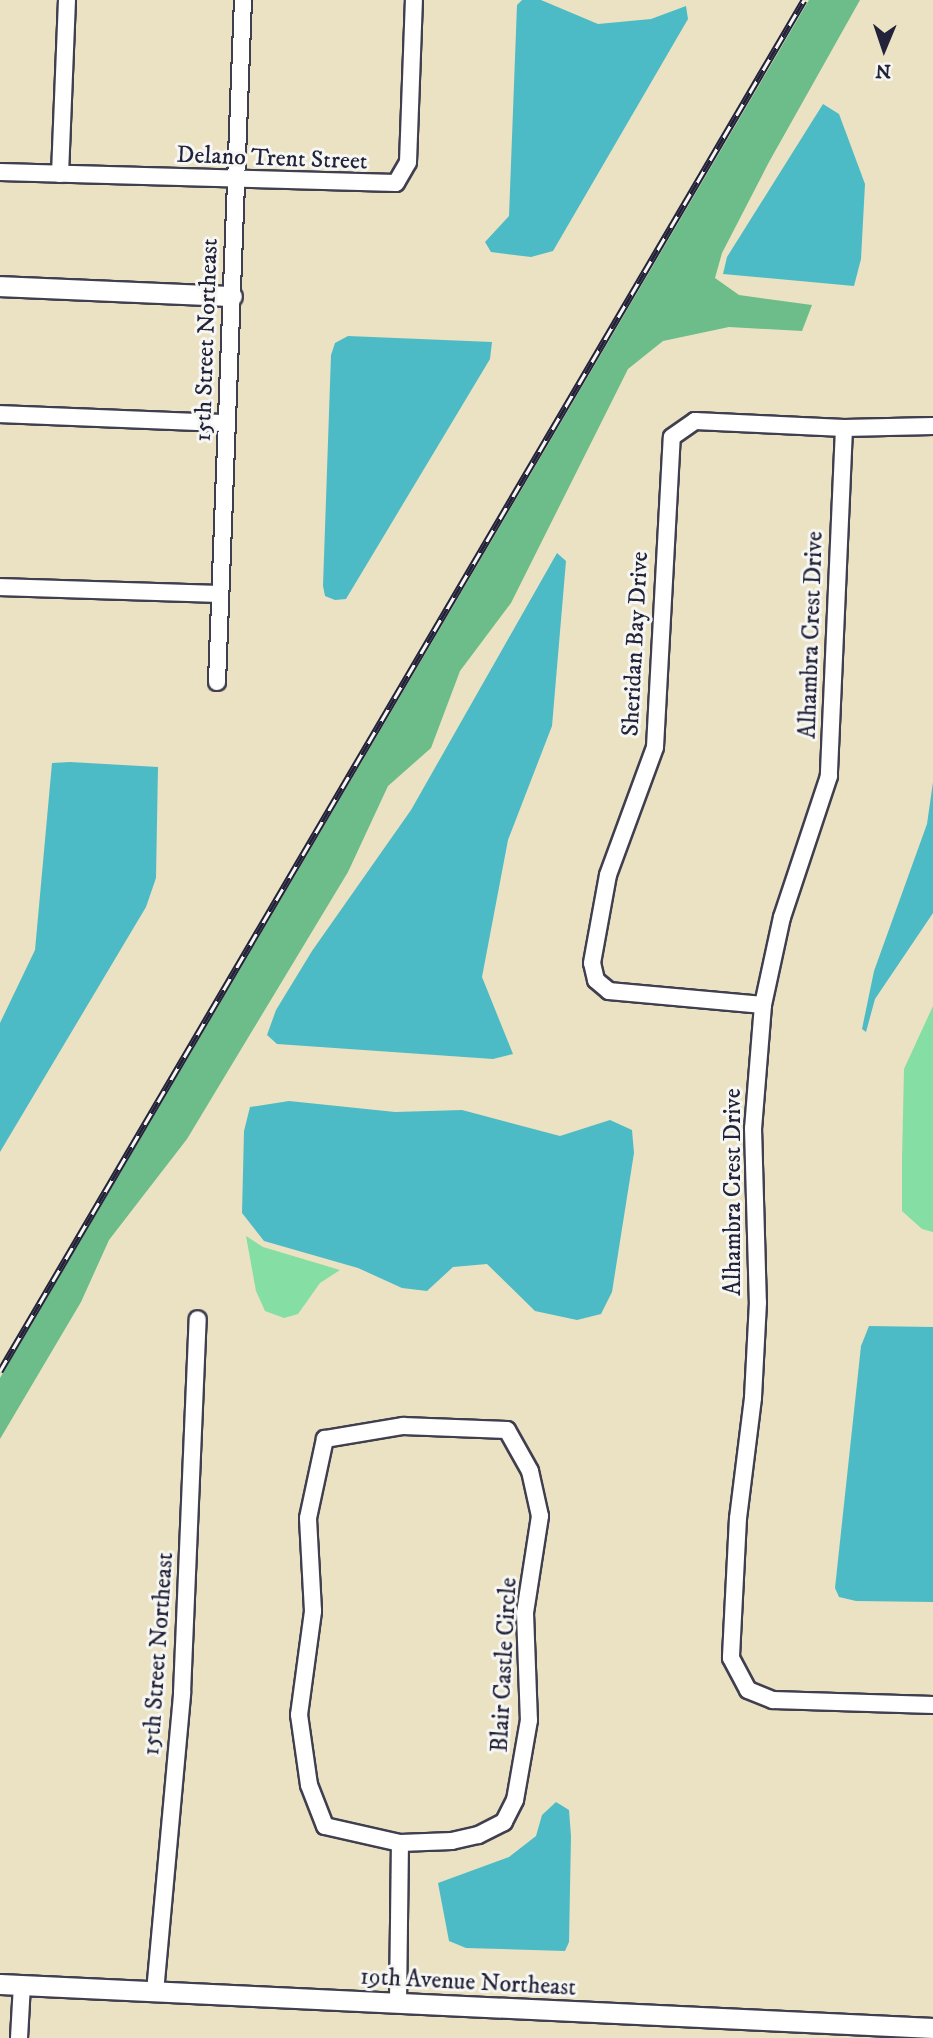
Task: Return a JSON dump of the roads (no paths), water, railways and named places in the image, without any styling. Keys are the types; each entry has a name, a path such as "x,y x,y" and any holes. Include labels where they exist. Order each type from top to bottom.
{"street":[{"path":"60,173 67,0"},
{"name":"15th Street Northeast","path":"217,682 243,0"},
{"name":"Delano Trent Street","path":"0,172 236,181 396,183 408,162 414,0"},
{"path":"0,286 232,296"},
{"path":"0,414 227,423"},
{"name":"Sheridan Bay Drive","path":"763,1005 608,991 596,981 592,964 596,930 620,834 655,747 671,437 695,421 844,428 933,426"},
{"name":"Alhambra Crest Drive","path":"844,428 829,776 782,917 763,1005 753,1128 758,1302 736,1544 731,1658 748,1690 773,1700 933,1705"},
{"path":"0,587 220,594"},
{"name":"15th Street Northeast","path":"155,1992 183,1680 198,1319"},
{"name":"Blair Castle Circle","path":"404,1426 507,1430 530,1471 540,1516 526,1613 529,1720 515,1800 504,1822 478,1835 400,1843 325,1826 309,1785 299,1715 313,1611 307,1518 325,1439 404,1426"},
{"path":"398,2004 400,1843"},
{"name":"19th Avenue Northeast","path":"0,1984 933,2028"},
{"path":"19,2038 22,1985"}],"water":[{"path":"522,0 541,0 598,24 651,19 686,6 688,19 553,251 531,257 491,252 485,242 509,216 517,5"},
{"path":"823,104 839,114 865,184 861,259 854,286 723,274 727,257"},
{"path":"348,336 492,342 490,359 346,599 335,600 325,596 323,586 331,355 335,343"},
{"path":"557,553 566,561 552,726 508,840 482,977 513,1054 493,1059 277,1044 267,1035 276,1010 312,951 411,810"},
{"path":"52,763 158,767 156,878 146,907 0,1152 0,1023 35,950"},
{"path":"933,782 933,913 875,999 866,1032 862,1029 874,971 927,824"},
{"path":"289,1101 395,1112 462,1110 560,1136 610,1120 632,1130 634,1153 612,1292 601,1314 577,1320 535,1311 487,1264 453,1267 427,1291 402,1288 358,1268 264,1241 242,1213 244,1131 250,1107"},
{"path":"869,1326 933,1327 933,1602 856,1601 839,1597 835,1588 861,1346"},
{"path":"556,1802 569,1810 571,1836 569,1942 565,1951 466,1948 449,1941 438,1883 509,1857 536,1836 542,1815"}],"railway":[{"path":"0,1371 804,0"}]}
